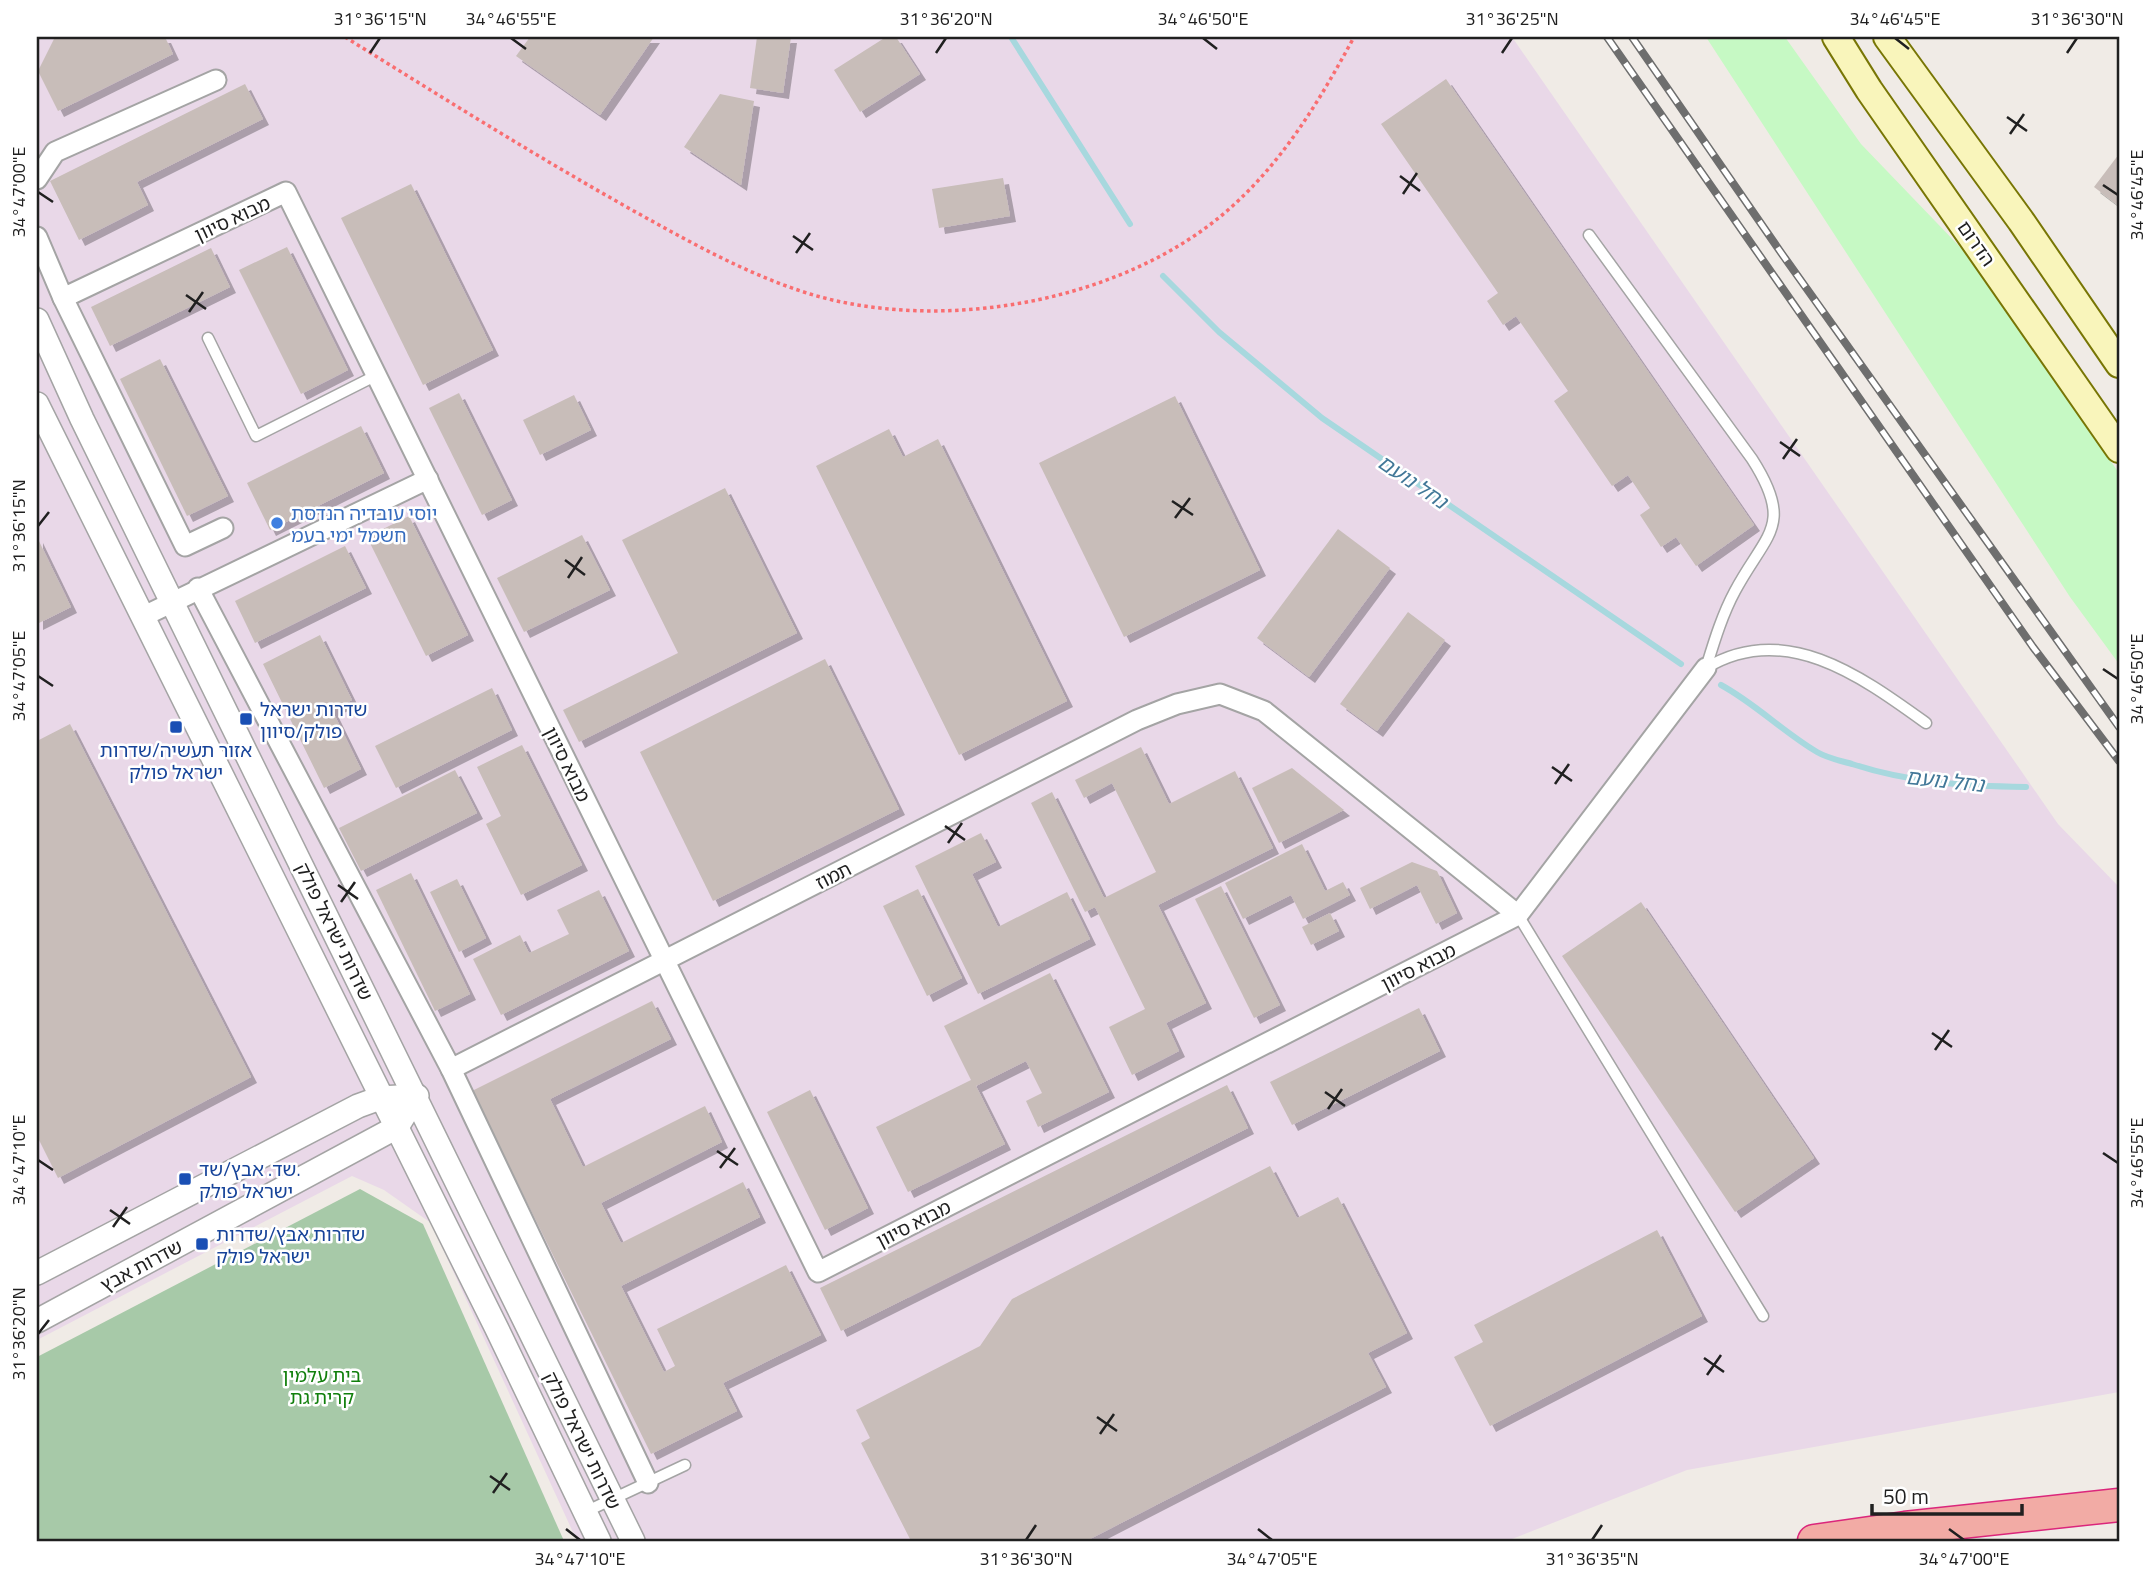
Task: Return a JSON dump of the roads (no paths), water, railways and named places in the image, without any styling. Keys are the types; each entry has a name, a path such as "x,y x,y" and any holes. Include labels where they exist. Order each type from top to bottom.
{"highway":[{"path":"1815,1541 2119,1504"}],"main road":[{"name":"הדרום","path":"1836,37 1869,90 2119,449"},
{"path":"1887,37 2021,221 2119,364"}],"street":[{"path":"37,178 55,152 216,80"},
{"name":"מבוא סיוון","path":"63,298 286,192 818,1272 1518,915 1706,668"},
{"path":"37,237 63,298 185,546 223,528"},
{"name":"שדרות ישראל פולק","path":"37,320 633,1541"},
{"name":"שדרות ישראל פולק","path":"37,404 380,1098 397,1127 599,1541"},
{"path":"144,616 428,479"},
{"path":"198,588 452,1069 648,1483"},
{"name":"תמוז","path":"452,1069 1136,720 1177,704 1220,694 1264,711 1518,915"},
{"path":"37,1273 358,1106 380,1098 417,1096"},
{"name":"שדרות אבץ","path":"37,1321 397,1127 417,1096"},
{"path":"375,1139 396,1142 410,1154"}],"lane":[{"path":"1590,235 1752,459 1766,481 1775,510 1765,546 1736,589 1724,614 1706,668"},
{"path":"208,338 256,436 377,375"},
{"path":"1706,668 1738,652 1756,650 1822,659 1868,682 1926,723"},
{"path":"1518,915 1763,1316"},
{"path":"585,1513 685,1465"}],"waterway":[{"name":"נחל נועם","path":"1011,37 1130,224"},
{"name":"נחל נועם","path":"1163,276 1219,332 1322,418 1681,664"},
{"name":"נחל נועם","path":"1721,685 1805,744 1830,758 1917,779 2026,787"}],"railway":[{"path":"1607,37 2033,647 2119,761"},
{"path":"1632,37 1782,254 2119,727"}],"place":[{"name":"יוסי עובדיה הנדסת חשמל ימי בעמ","path":"277,523"},
{"name":"שדרות ישראל פולק/סיוון","path":"246,719"},
{"name":"אזור תעשיה/שדרות ישראל פולק","path":"176,727"},
{"name":"שד. אבץ/שד. ישראל פולק","path":"185,1179"},
{"name":"שדרות אבץ/שדרות ישראל פולק","path":"202,1244"}],"park label":[{"name":"בית עלמין קרית גת","path":"322,1385"}]}
